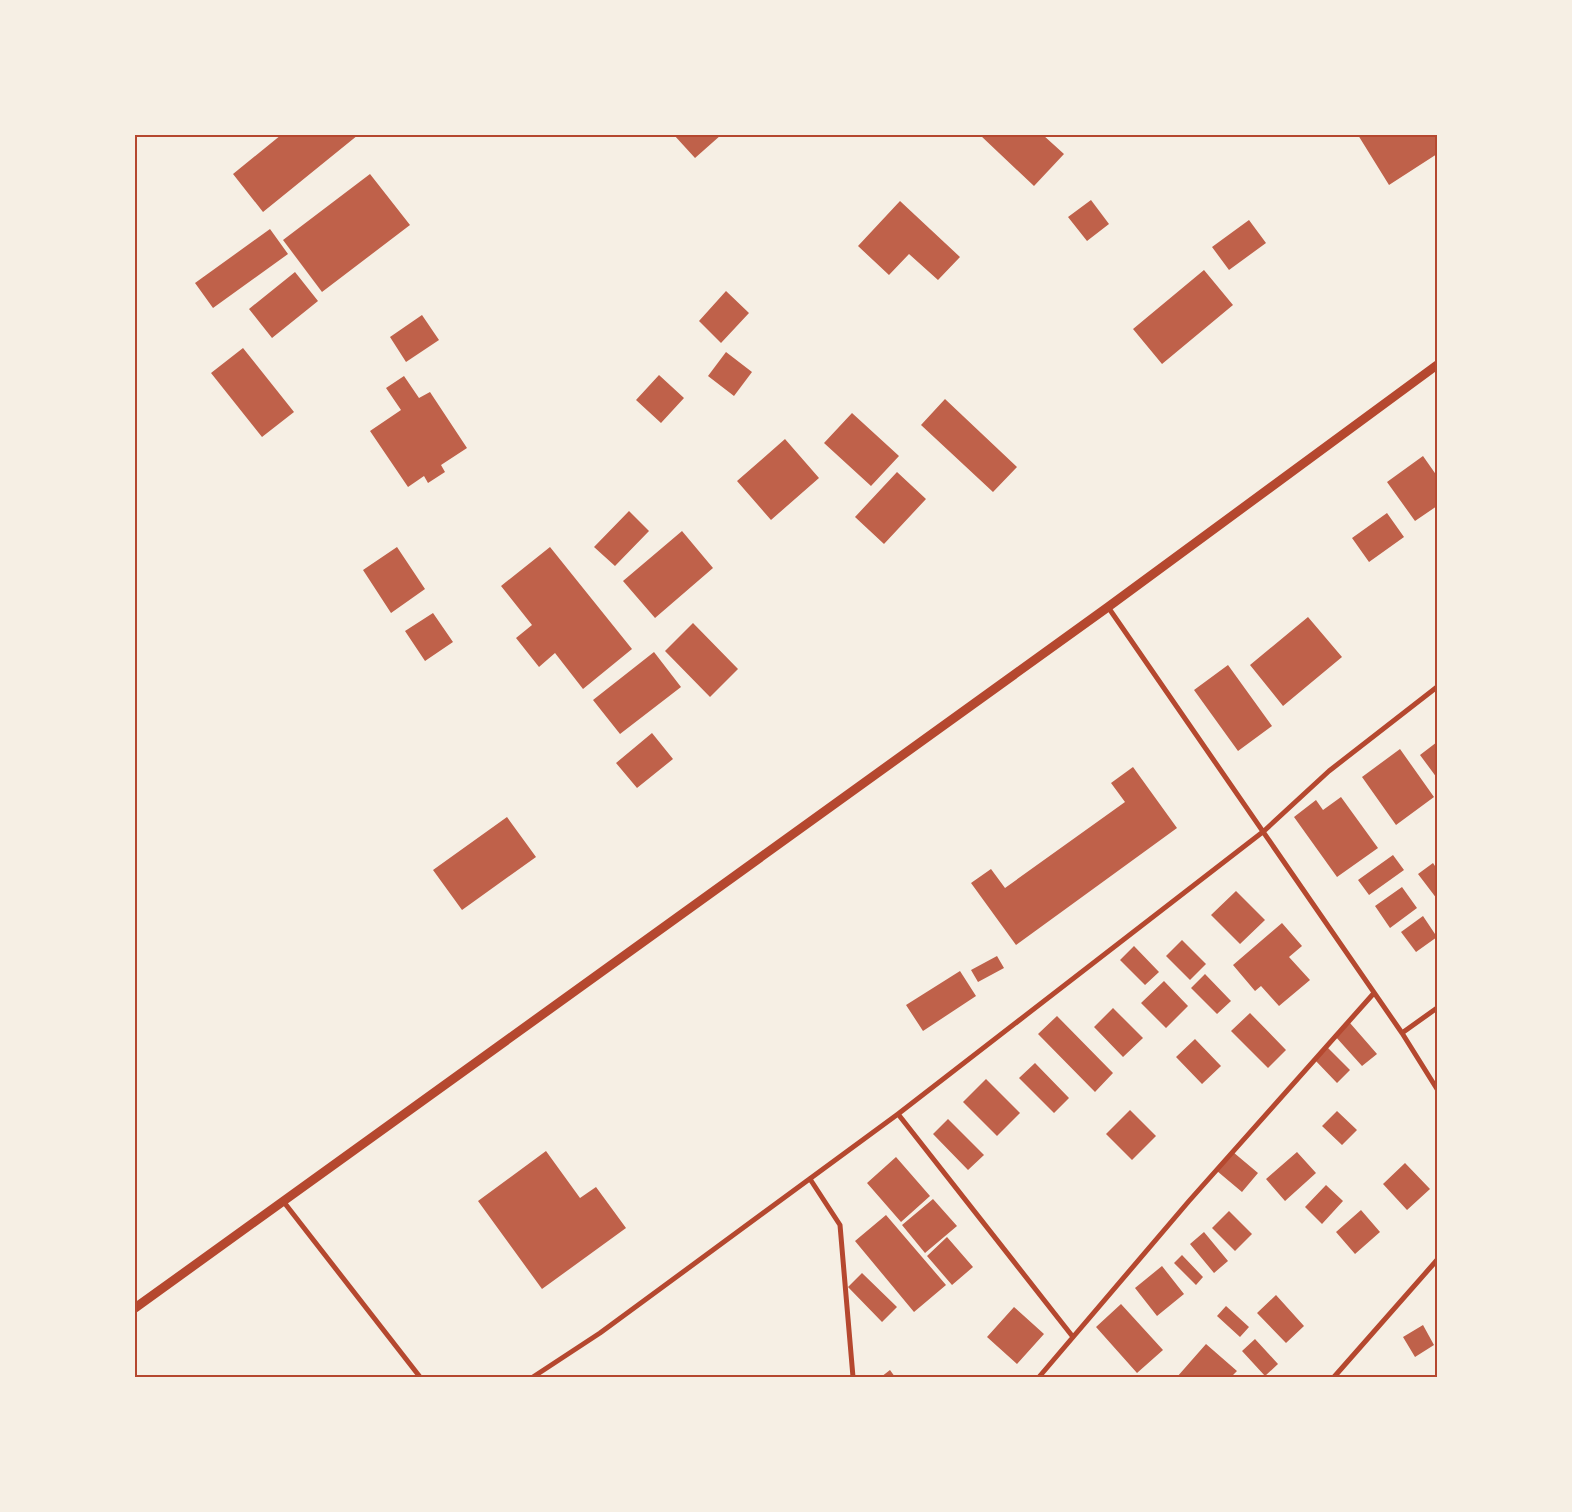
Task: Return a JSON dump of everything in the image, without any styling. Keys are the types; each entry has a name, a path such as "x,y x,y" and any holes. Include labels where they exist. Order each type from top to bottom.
{"street":[{"path":"135,1308 1108,607 1437,365"},
{"path":"1108,607 1402,1033 1437,1089"},
{"path":"533,1377 600,1333 898,1114 1264,831 1329,771 1437,687"},
{"path":"1039,1377 1189,1201 1374,993"},
{"path":"1402,1033 1437,1008"},
{"path":"898,1114 1073,1337"},
{"path":"810,1179 840,1225 853,1377"},
{"path":"283,1201 420,1377"},
{"path":"1334,1377 1437,1260"}],"building":[{"path":"281,135 358,135 263,212 233,174"},
{"path":"674,135 721,135 695,158"},
{"path":"980,135 1043,135 1064,154 1034,186"},
{"path":"1358,135 1437,135 1437,154 1389,185"},
{"path":"370,174 410,225 322,292 283,240"},
{"path":"1091,200 1109,224 1087,241 1068,217"},
{"path":"900,201 960,257 938,280 909,254 889,275 858,246"},
{"path":"1249,220 1266,243 1229,270 1212,247"},
{"path":"270,229 288,254 213,308 195,283"},
{"path":"1204,270 1233,305 1162,364 1133,329"},
{"path":"295,272 318,301 272,338 249,309"},
{"path":"726,291 749,313 721,343 699,321"},
{"path":"422,315 439,340 406,362 390,337"},
{"path":"243,348 294,412 262,437 211,373"},
{"path":"726,352 752,372 734,396 708,376"},
{"path":"659,375 684,398 661,423 636,400"},
{"path":"404,376 419,398 430,392 467,448 441,465 445,472 428,483 424,476 408,487 370,431 401,410 386,388"},
{"path":"945,399 1017,467 993,492 921,425"},
{"path":"852,413 899,456 871,486 824,443"},
{"path":"785,439 819,478 771,520 737,481"},
{"path":"1423,456 1437,476 1437,506 1415,521 1387,482"},
{"path":"897,472 926,499 884,544 855,517"},
{"path":"629,511 649,531 615,566 594,547"},
{"path":"1387,513 1404,537 1369,562 1352,538"},
{"path":"682,531 713,568 655,618 623,581"},
{"path":"397,547 425,589 391,613 363,570"},
{"path":"550,547 632,649 583,689 555,653 539,667 516,638 532,625 501,586"},
{"path":"433,613 453,642 425,661 405,631"},
{"path":"1308,617 1342,657 1283,706 1250,665"},
{"path":"693,623 738,669 710,697 665,651"},
{"path":"654,652 681,687 620,734 593,700"},
{"path":"1228,665 1272,726 1238,751 1194,690"},
{"path":"652,733 673,759 637,788 616,763"},
{"path":"1437,742 1437,778 1420,755"},
{"path":"1400,749 1434,797 1396,825 1362,777"},
{"path":"1133,767 1177,828 1016,945 971,883 991,869 1005,888 1125,802 1111,783"},
{"path":"1341,797 1378,848 1337,877 1294,817 1316,800 1323,810"},
{"path":"507,817 536,857 462,910 433,870"},
{"path":"1393,855 1404,870 1369,895 1358,880"},
{"path":"1433,863 1437,869 1437,899 1418,874"},
{"path":"1402,887 1417,908 1390,928 1375,906"},
{"path":"1236,891 1265,920 1240,944 1211,915"},
{"path":"1423,916 1437,937 1416,952 1401,932"},
{"path":"1282,923 1302,946 1289,957 1310,980 1279,1006 1261,986 1255,991 1233,965"},
{"path":"1182,940 1206,964 1190,980 1166,956"},
{"path":"1134,946 1159,972 1145,985 1120,960"},
{"path":"997,956 1004,968 978,982 971,970"},
{"path":"960,971 976,996 923,1031 906,1005"},
{"path":"1205,974 1231,1001 1217,1014 1191,988"},
{"path":"1164,981 1188,1006 1166,1028 1141,1003"},
{"path":"1113,1008 1143,1038 1123,1057 1094,1027"},
{"path":"1250,1013 1286,1050 1268,1068 1231,1031"},
{"path":"1057,1016 1113,1073 1095,1092 1038,1034"},
{"path":"1350,1023 1377,1054 1362,1066 1335,1036"},
{"path":"1195,1039 1221,1066 1202,1084 1176,1057"},
{"path":"1327,1047 1350,1070 1337,1083 1314,1059"},
{"path":"1035,1063 1069,1098 1054,1113 1019,1078"},
{"path":"986,1079 1020,1113 997,1136 963,1102"},
{"path":"1130,1110 1156,1136 1132,1160 1106,1134"},
{"path":"1337,1111 1357,1130 1342,1145 1322,1126"},
{"path":"948,1119 984,1155 968,1170 933,1134"},
{"path":"546,1151 580,1198 596,1187 626,1228 542,1289 478,1201"},
{"path":"1233,1152 1258,1173 1242,1192 1217,1171"},
{"path":"1297,1152 1316,1173 1285,1201 1266,1179"},
{"path":"896,1157 930,1196 901,1222 867,1183"},
{"path":"1405,1163 1430,1189 1407,1210 1383,1184"},
{"path":"1326,1185 1343,1201 1322,1224 1305,1207"},
{"path":"933,1199 957,1226 925,1253 902,1225"},
{"path":"1361,1210 1380,1232 1355,1254 1336,1232"},
{"path":"1229,1211 1252,1234 1235,1251 1212,1228"},
{"path":"886,1215 946,1285 914,1312 855,1241"},
{"path":"1204,1232 1228,1261 1214,1273 1190,1244"},
{"path":"947,1237 973,1267 952,1285 927,1256"},
{"path":"1182,1255 1203,1277 1196,1285 1174,1263"},
{"path":"1162,1266 1184,1294 1157,1316 1135,1288"},
{"path":"862,1273 897,1307 882,1322 848,1287"},
{"path":"1276,1295 1304,1326 1286,1343 1257,1313"},
{"path":"1121,1304 1163,1350 1137,1373 1096,1327"},
{"path":"1226,1306 1249,1327 1240,1337 1217,1316"},
{"path":"1014,1307 1044,1334 1017,1364 987,1337"},
{"path":"1423,1325 1434,1345 1415,1357 1403,1337"},
{"path":"1255,1339 1278,1364 1265,1376 1242,1351"},
{"path":"1206,1344 1237,1371 1231,1377 1177,1377"},
{"path":"890,1370 895,1377 881,1377"}]}
